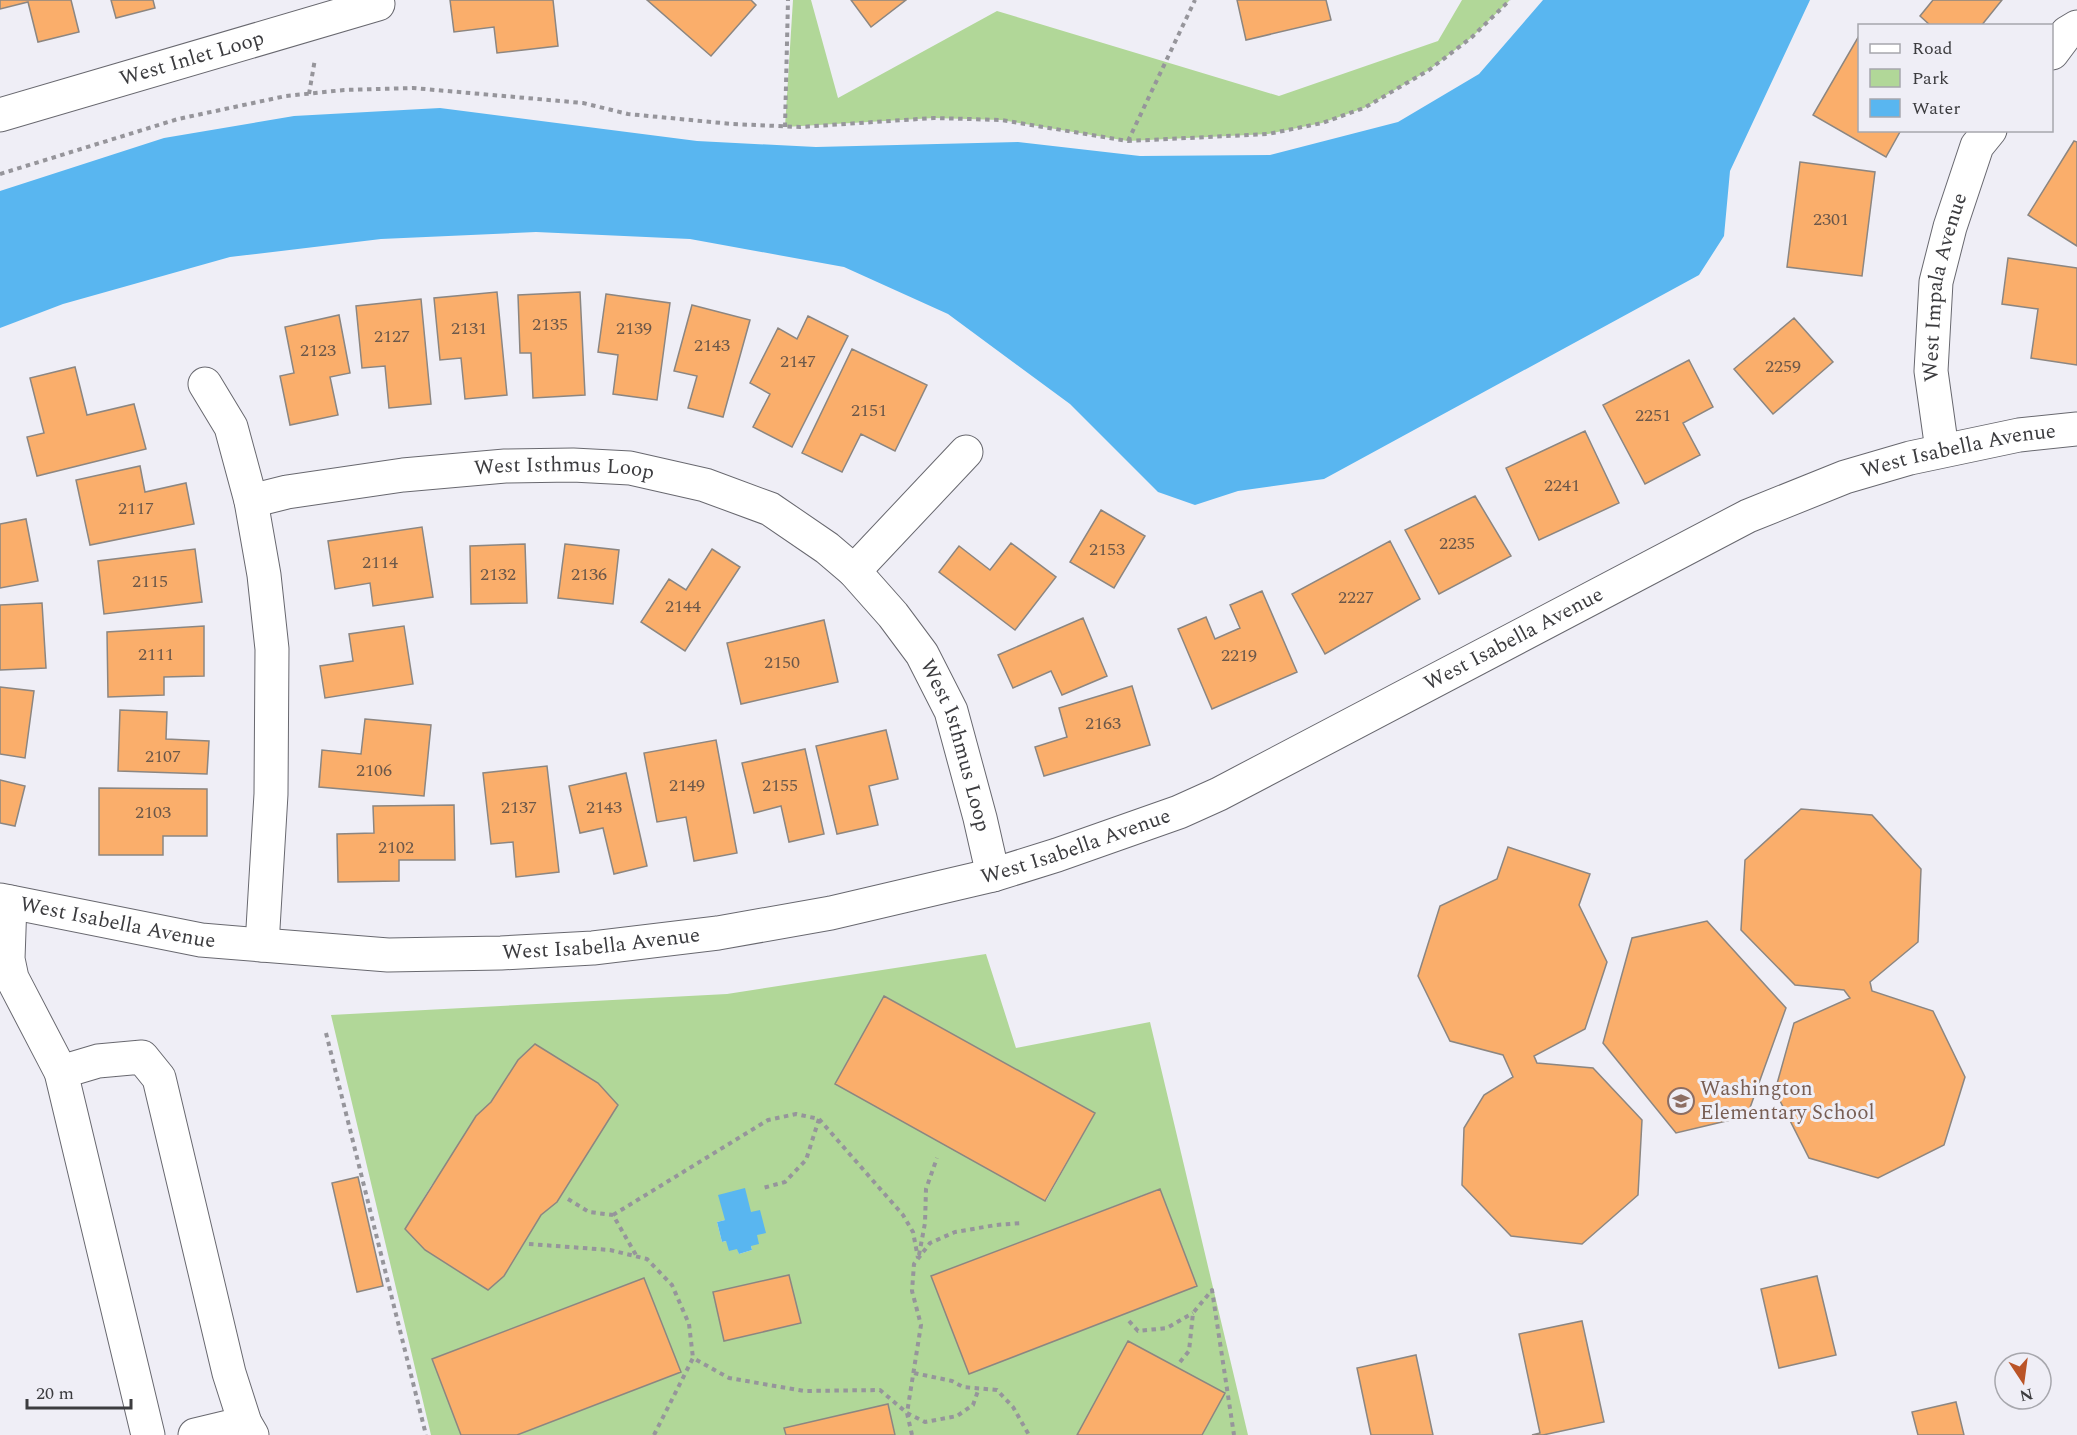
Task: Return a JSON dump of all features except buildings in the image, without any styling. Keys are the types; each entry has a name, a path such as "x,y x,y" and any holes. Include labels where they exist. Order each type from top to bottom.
{"street":[{"name":"West Inlet Loop","path":"0,115 355,12 378,4 377,0"},
{"path":"2053,52 2067,33 2077,27"},
{"name":"West Impala Avenue","path":"1942,450 1931,371 1936,282 1950,227 1977,146 1988,132"},
{"path":"205,384 231,427 251,501 264,575 272,649 271,794 262,945"},
{"name":"West Isabella Avenue","path":"5,901 201,940 388,954 501,953 593,948 718,933 820,915 993,875 1179,812 1219,794 1748,516 1845,477 1942,450 2019,435 2077,429"},
{"path":"854,571 966,452"},
{"name":"West Isthmus Loop","path":"251,501 287,492 426,473 517,466 573,465 630,468 705,485 770,509 827,548 854,571 893,615 922,654 951,711 993,875"},
{"path":"5,901 8,959 12,978 61,1072 148,1435"},
{"path":"61,1072 98,1061 142,1057 159,1078 229,1373 248,1429 195,1435"}],"path":[{"path":"785,127 788,0"},
{"path":"1128,141 1195,0"},
{"path":"0,174 178,118 286,96 344,90 413,88 583,103 628,114 785,127 934,118 1001,120 1128,141 1268,134 1322,123 1364,108 1429,70 1472,37 1510,0"},
{"path":"326,1033 426,1435"},
{"path":"568,1199 590,1212 613,1215 768,1120 796,1114 819,1119 903,1215 913,1232 918,1258"},
{"path":"763,1188 785,1182 806,1160 819,1119"},
{"path":"918,1258 925,1223 926,1189 937,1158"},
{"path":"613,1215 636,1256"},
{"path":"912,1435 908,1413 921,1324 912,1292 914,1264 930,1243 955,1232 1022,1223"},
{"path":"529,1244 610,1250 636,1256 646,1259 672,1285 689,1323 693,1358 654,1435"},
{"path":"1129,1321 1138,1332 1167,1328 1193,1313 1212,1290 1234,1435"},
{"path":"1180,1362 1189,1351 1193,1313"},
{"path":"693,1358 729,1378 804,1391 880,1390 908,1413 925,1422 957,1416 973,1405 979,1388"},
{"path":"914,1373 952,1381 963,1387 998,1390 1013,1407 1029,1435"}],"green space":[{"path":"793,0 811,0 838,98 997,11 1279,96 1438,41 1462,0 1510,0 1472,37 1429,70 1364,108 1322,123 1268,134 1128,141 1001,120 934,118 785,127"},
{"path":"986,954 1016,1048 1150,1022 1248,1435 1202,1435 1129,1341 1077,1435 517,1435 681,1372 644,1278 432,1359 461,1435 431,1435 331,1015 727,994","holes":["884,996 1095,1113 1046,1201 835,1084","535,1044 598,1083 618,1105 557,1202 541,1215 504,1275 488,1290 425,1250 405,1229 431,1186 518,1060","1159,1189 1197,1286 969,1374 932,1276","725,1220 751,1246 752,1250 739,1254 738,1249 726,1241 722,1242 717,1222","789,1275 800,1323 724,1341 713,1293"]}],"water":[{"path":"1543,0 1810,0 1730,171 1724,236 1699,275 1324,479 1238,491 1195,505 1158,492 1070,404 948,314 844,267 690,239 536,232 381,239 230,257 63,304 0,328 0,191 164,138 294,116 440,108 697,141 816,147 1018,142 1140,156 1270,155 1398,122 1479,74"},
{"path":"745,1188 751,1212 760,1210 766,1233 757,1235 759,1244 751,1246 752,1250 739,1254 737,1249 729,1251 726,1241 722,1242 717,1222 725,1220 718,1195"}],"place":[{"name":"Washington Elementary School","path":"1681,1101"}]}
